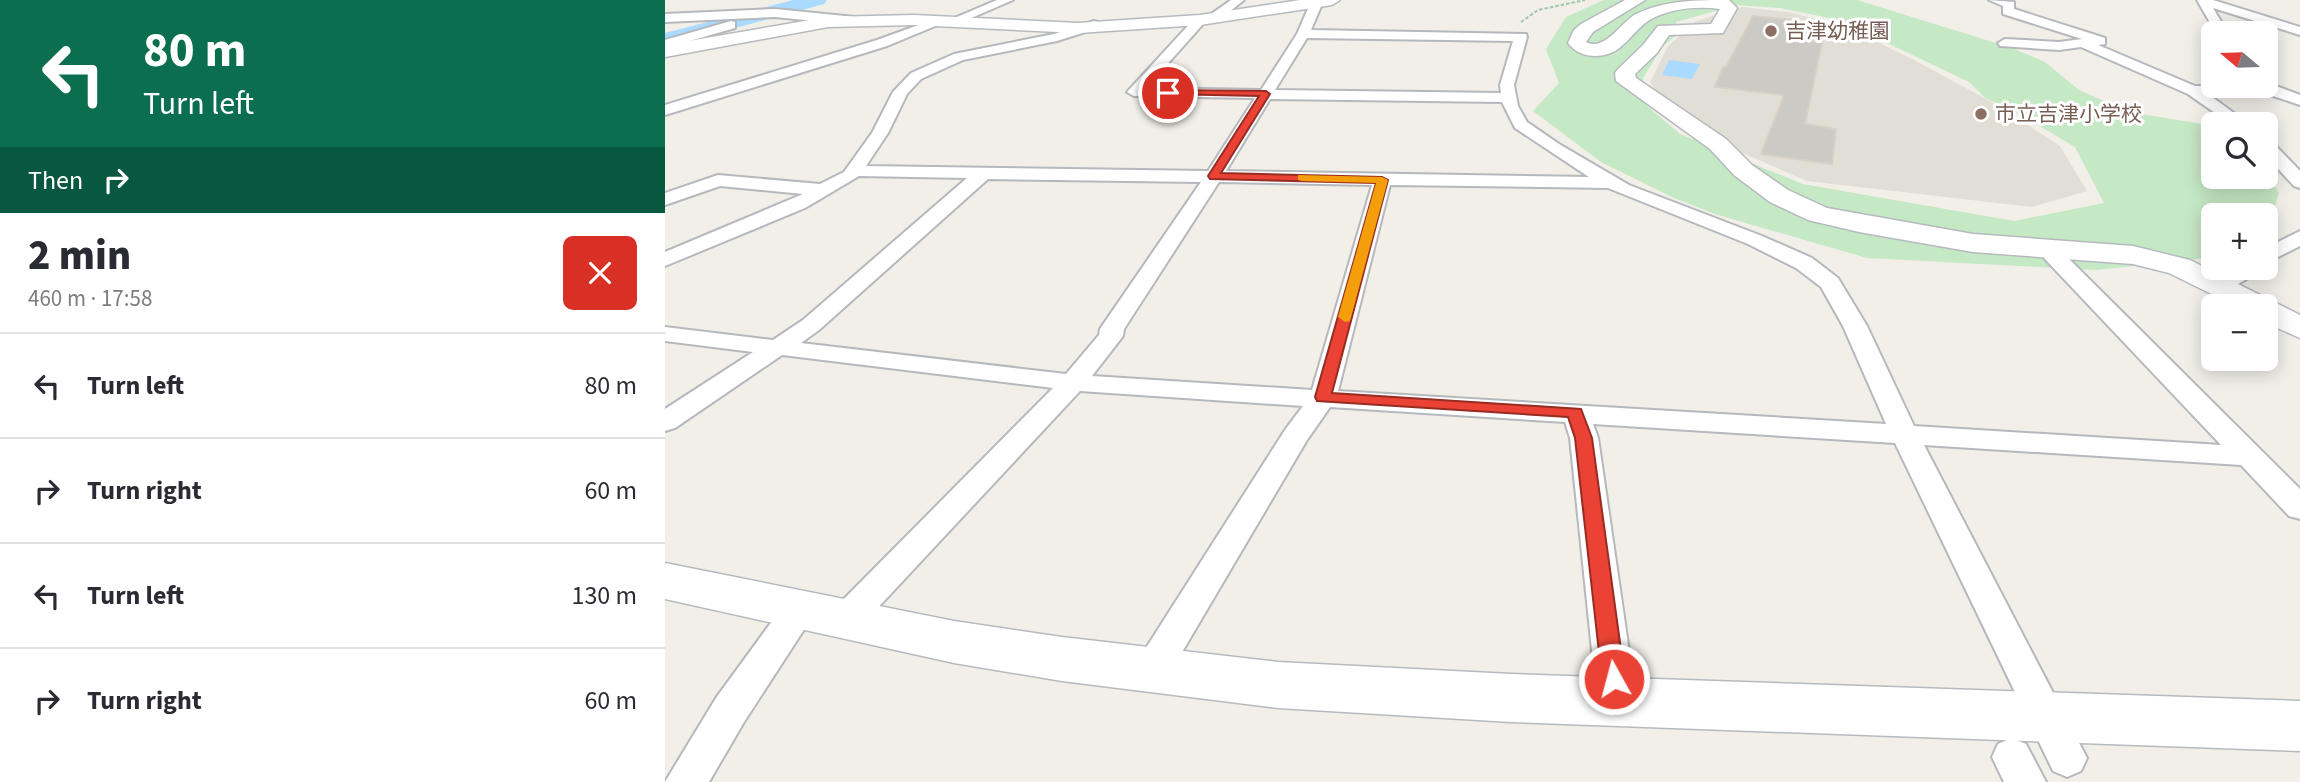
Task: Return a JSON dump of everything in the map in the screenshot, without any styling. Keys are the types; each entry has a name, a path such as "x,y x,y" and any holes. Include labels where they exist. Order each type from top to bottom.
{"street":[{"path":"665,110 882,43 1007,0"},
{"path":"1238,0 1207,19 1134,92 1508,98"},
{"path":"1637,0 1587,28 1580,34 1577,43 1585,49 1605,49 1616,42 1635,21 1660,10 1700,2 1725,4 1729,8 1717,29 1664,30 1650,49 1630,66 1625,73 1626,81 1718,144 1743,170 1779,196 1818,214 1859,224 1973,243 2133,255 2179,266 2238,294"},
{"path":"1995,0 2010,4 2007,11 2100,41 2044,46 2005,43"},
{"path":"2203,1 2300,31"},
{"path":"2203,1 2216,21"},
{"path":"665,51 769,30 848,20 1066,28 1207,19 1324,2"},
{"path":"686,782 730,709 824,613 1073,383 1111,336 1112,329 1214,176 1324,2"},
{"path":"665,44 814,3"},
{"path":"1066,28 1113,9"},
{"path":"665,18 773,13 867,22"},
{"path":"665,260 822,191 855,171 880,133 900,92 916,76 932,67 959,57 1057,37 1091,26"},
{"path":"1303,34 1521,37 1507,85 1510,106 1521,125 1553,148 1645,199 1755,240 1804,263 1830,283 1855,326 1904,434 1929,479 2056,737"},
{"path":"2084,44 2193,91 2224,112"},
{"path":"2279,84 2289,83"},
{"path":"2193,91 2201,90"},
{"path":"2279,92 2300,100"},
{"path":"2278,159 2300,182"},
{"path":"855,171 1614,183"},
{"path":"665,422 811,325 984,173"},
{"path":"665,199 718,180 822,191"},
{"path":"1152,670 1295,436 1323,397 1382,180"},
{"path":"2278,250 2300,237"},
{"path":"2055,258 2300,508"},
{"path":"2220,284 2227,280"},
{"path":"2278,316 2300,328"},
{"path":"665,334 1073,383 2251,456"},
{"path":"1575,413 1584,438 1614,679"},
{"path":"665,582 954,642 1062,659 1278,685 2056,737 2300,726"}],"path":[{"path":"1521,37 1519,24 1530,14 1585,0"}],"shaded area":[{"path":"1742,7 1788,12 1847,27 1914,60 1999,106 2060,146 2087,191 2032,207 1807,181 1677,125 1650,82 1668,46 1696,21"}],"green space":[{"path":"1604,0 1857,0 2012,48 2045,62 2079,90 2129,112 2201,124 2201,189 2276,189 2279,193 2276,203 2201,203 2201,259 2096,270 1867,258 1718,215 1674,198 1601,162 1533,111 1559,83 1546,49 1566,17","holes":["1737,5 1780,8 1839,20 1969,82 1985,98 2009,108 2075,147 2104,203 2014,221 1803,184 1680,134 1647,106 1643,78 1663,46 1678,34 1676,22"]}],"water":[{"path":"1669,60 1700,64 1692,79 1662,75"}],"building":[{"path":"1753,16 1804,21 1792,40 1822,42 1805,124 1836,129 1832,164 1761,154 1784,95 1715,87 1723,67 1726,67"}],"waterway":[{"path":"665,40 817,0"}],"slow traffic":[{"path":"1302,178 1382,180 1345,317"}],"place":[{"name":"吉津幼稚園","path":"1771,31"},
{"name":"市立吉津小学校","path":"1981,114"}],"route":[{"path":"1168,93 1266,94 1214,176 1382,180 1323,397 1575,413 1584,438 1614,679"}]}
